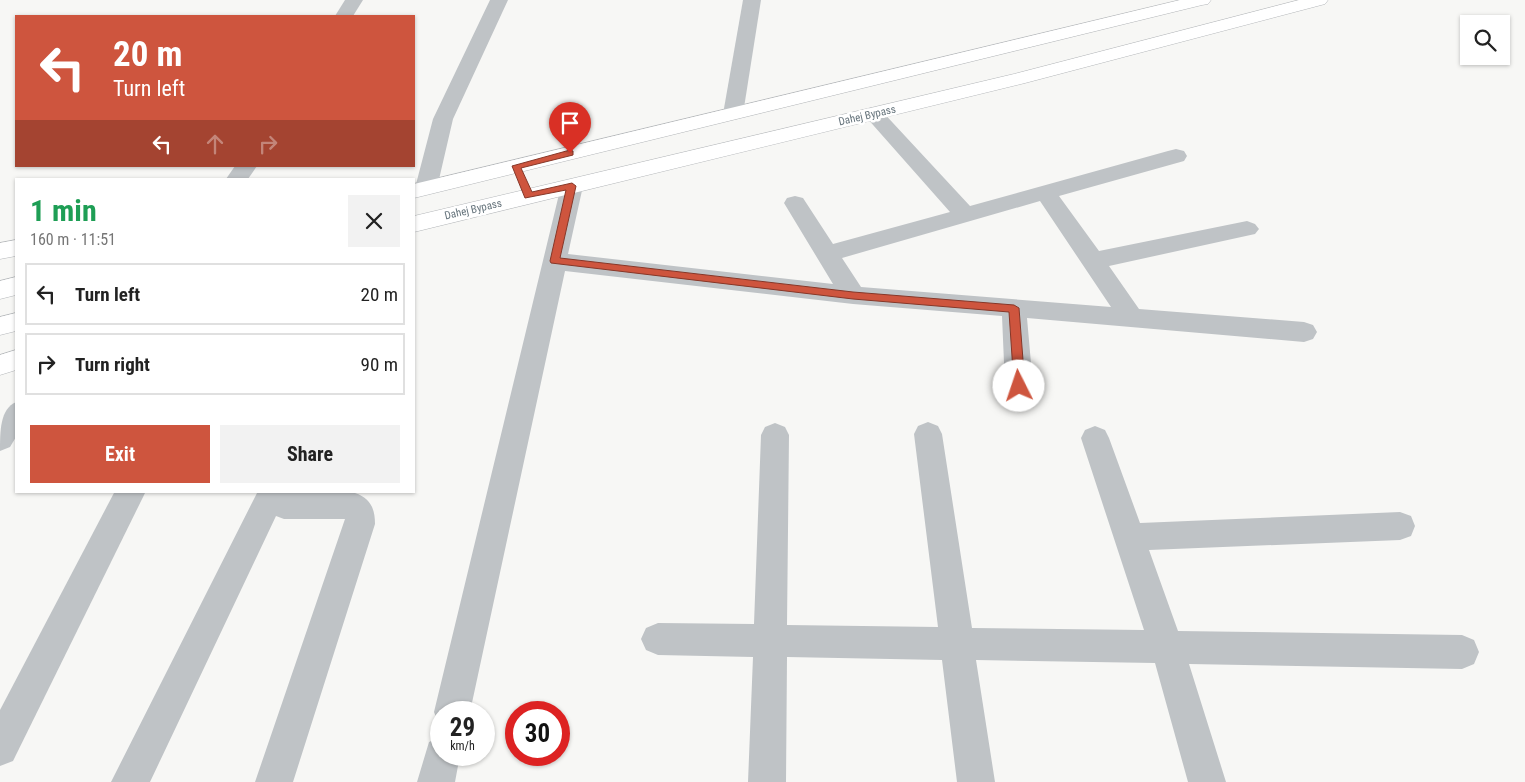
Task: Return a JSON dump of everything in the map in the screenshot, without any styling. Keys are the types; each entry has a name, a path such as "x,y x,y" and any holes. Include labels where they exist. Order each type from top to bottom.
{"highway":[{"path":"423,186 489,173 1180,3 1202,0"},
{"name":"Dahej Bypass","path":"415,224 1018,79 1319,0"},
{"path":"516,166 529,196"},
{"path":"415,230 442,217"},
{"path":"0,251 15,248"},
{"path":"0,290 15,286"},
{"path":"0,326 15,322"},
{"path":"0,365 15,360"}],"street":[{"path":"345,15 354,0"},
{"path":"423,186 443,119 499,0"},
{"path":"733,114 752,0"},
{"path":"873,113 965,215"},
{"path":"827,254 1176,156"},
{"path":"238,178 245,167"},
{"path":"454,701 572,186"},
{"path":"1045,192 1132,318"},
{"path":"795,202 853,295"},
{"path":"1092,261 1247,229"},
{"path":"554,261 853,295 1304,332"},
{"path":"1014,308 1019,386"},
{"path":"0,439 15,415"},
{"path":"928,434 976,782"},
{"path":"767,782 775,435"},
{"path":"1095,438 1167,647 1206,782"},
{"path":"0,748 130,493"},
{"path":"130,782 273,493"},
{"path":"273,493 275,501 284,506 345,505 355,506 360,513 360,524 274,782"},
{"path":"1130,537 1400,526"},
{"path":"658,638 1462,652"},
{"path":"436,782 440,766"}],"route":[{"path":"570,153 516,166 529,196 572,186 554,261 853,295 1014,308 1019,386"}]}
